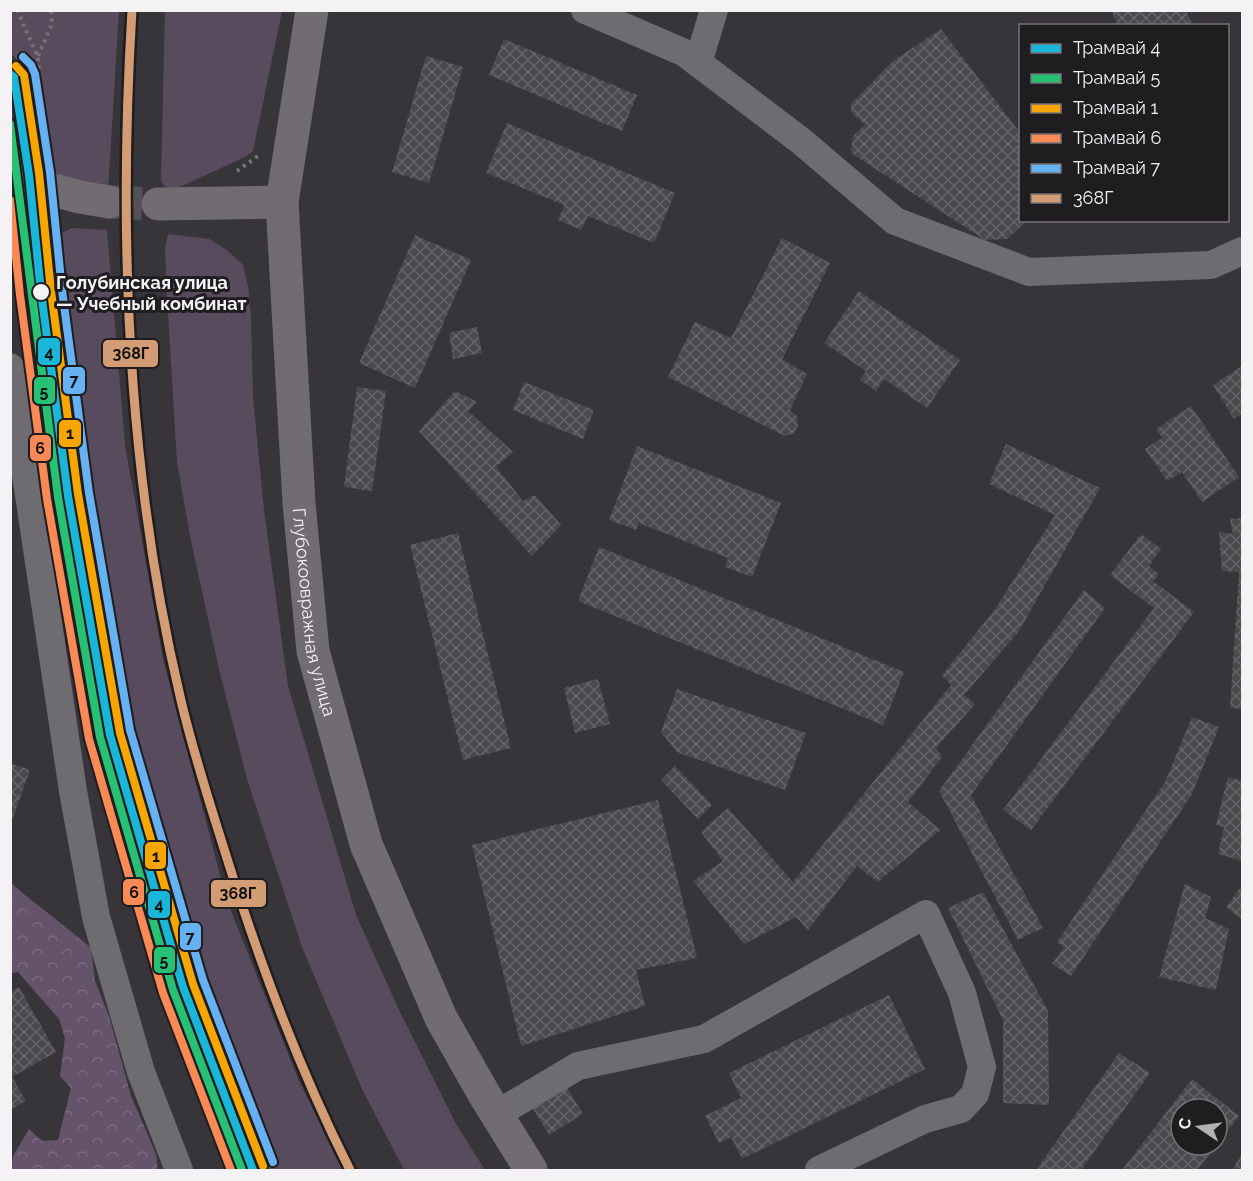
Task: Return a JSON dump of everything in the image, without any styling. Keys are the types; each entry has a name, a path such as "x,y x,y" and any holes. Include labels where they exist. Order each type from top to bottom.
{"main road":[{"name":"Глубокоовражная улица","path":"312,10 282,202 299,503 313,651 366,844 441,1018 531,1170"},
{"path":"10,164 50,189 109,202"},
{"path":"158,204 282,202"}],"street":[{"path":"585,10 685,53 801,141 895,221 1029,272 1211,265 1242,251"},
{"path":"698,63 714,10"},
{"path":"10,367 73,791 96,917 141,1072 178,1170"},
{"path":"497,1114 578,1066 704,1039 926,914 965,1004 982,1067 975,1094 961,1109 924,1119 819,1170"}],"path":[{"path":"17,10 38,57 46,161"},
{"path":"38,57 52,24 51,10"}],"shaded area":[{"path":"11,11 119,11 108,190 77,185 40,166 25,69 11,53"},
{"path":"165,11 282,11 253,151 245,157 173,190 164,186 161,180"},
{"path":"72,228 107,230 125,445 163,659 227,901 299,1081 344,1170 268,1170 195,981 120,733 60,234"},
{"path":"168,234 209,239 227,250 243,265 251,317 253,398 264,510 288,686 356,915 400,1012 456,1124 485,1170 404,1170 362,1089 302,947 247,779 219,669 191,541 177,462 165,248"}],"green space":[{"path":"11,883 91,948 95,981 109,1016 131,1096 156,1154 158,1170 11,1170 13,1156 29,1129 42,1141 58,1140 71,1088 60,1076 65,1038 59,1019 18,972 11,973"}],"building":[{"path":"1111,10 1186,10 1192,24 1117,24"},
{"path":"941,29 1019,132 1019,222 1026,222 1007,239 985,240 851,153 853,136 865,125 851,112 851,104 893,61"},
{"path":"504,39 637,95 622,131 489,75"},
{"path":"426,56 463,67 429,183 392,172"},
{"path":"507,123 675,193 654,243 588,216 581,230 558,220 564,205 486,173"},
{"path":"415,235 471,260 415,388 359,363"},
{"path":"782,238 830,263 782,359 807,374 790,410 797,416 798,426 794,433 785,436 668,377 695,322 731,338"},
{"path":"859,291 960,360 927,408 884,379 876,391 860,380 866,371 824,343"},
{"path":"477,327 482,353 453,359 449,333"},
{"path":"1242,366 1242,414 1234,419 1213,385"},
{"path":"524,382 594,410 583,439 513,410"},
{"path":"357,387 386,391 372,491 344,487"},
{"path":"455,391 477,402 468,411 513,452 496,467 523,501 535,495 561,525 532,556 419,431"},
{"path":"1191,406 1239,477 1202,502 1182,472 1167,481 1145,449 1162,438 1156,429"},
{"path":"1006,444 1100,488 1019,631 964,695 975,704 936,748 942,757 908,802 940,830 878,882 857,866 808,930 796,917 744,944 693,881 723,861 701,832 728,808 793,882 951,685 942,675 993,612 1055,515 989,484"},
{"path":"637,446 781,503 752,577 725,567 728,558 639,523 636,530 609,520"},
{"path":"1242,518 1242,710 1230,707 1239,572 1222,571 1219,532 1233,534 1230,519"},
{"path":"458,533 511,748 463,760 410,545"},
{"path":"1141,534 1161,549 1149,566 1159,574 1153,581 1194,612 1031,830 1003,810 1154,608 1110,575"},
{"path":"599,547 904,672 883,725 578,601"},
{"path":"1084,590 1105,608 971,795 1043,928 1018,940 939,791"},
{"path":"598,679 610,724 575,733 564,688"},
{"path":"677,689 806,733 785,790 677,752 661,732"},
{"path":"1192,717 1219,727 1192,794 1071,976 1052,964 1064,947 1057,942 1165,782"},
{"path":"10,763 30,770 11,823 10,823"},
{"path":"675,766 712,805 698,819 661,780"},
{"path":"1228,777 1242,781 1242,861 1218,854 1224,827 1216,825"},
{"path":"658,800 697,958 636,970 645,1006 521,1046 472,845"},
{"path":"1185,884 1211,897 1205,918 1229,929 1216,990 1159,977"},
{"path":"1242,885 1242,920 1226,907"},
{"path":"983,892 1048,1011 1049,1105 1003,1103 1003,1020 948,908"},
{"path":"19,987 56,1052 12,1077 26,1101 10,1110 10,992"},
{"path":"889,995 925,1069 742,1159 731,1137 719,1143 705,1116 741,1098 729,1073"},
{"path":"1119,1053 1150,1073 1081,1170 1036,1170"},
{"path":"1192,1079 1215,1097 1178,1097"},
{"path":"563,1081 583,1114 549,1135 529,1102"},
{"path":"1229,1108 1239,1116 1229,1129"},
{"path":"1169,1109 1169,1157 1207,1157 1197,1170 1122,1170"},
{"path":"1242,1154 1242,1170 1232,1170"}],"tunnel":[{"path":"109,202 158,204"}],"tram line":[{"name":"7","path":"23,57 31,65 35,74 50,172 62,290 89,493 130,730 203,980 273,1162"},
{"name":"1","path":"16,66 24,75 39,173 51,291 78,494 120,733 193,984 263,1166"},
{"name":"4","path":"10,74 14,77 29,175 41,292 68,496 110,735 183,987 253,1170"},
{"name":"5","path":"10,124 58,497 100,737 173,990 242,1170"},
{"name":"6","path":"10,200 47,499 89,739 163,993 231,1170"}],"transit line":[{"name":"368Г","path":"132,10 126,183 131,355 148,527 162,612 195,755 252,934 313,1092 350,1170"}],"place":[{"name":"Голубинская улица — Учебный комбинат","path":"41,292"}]}
